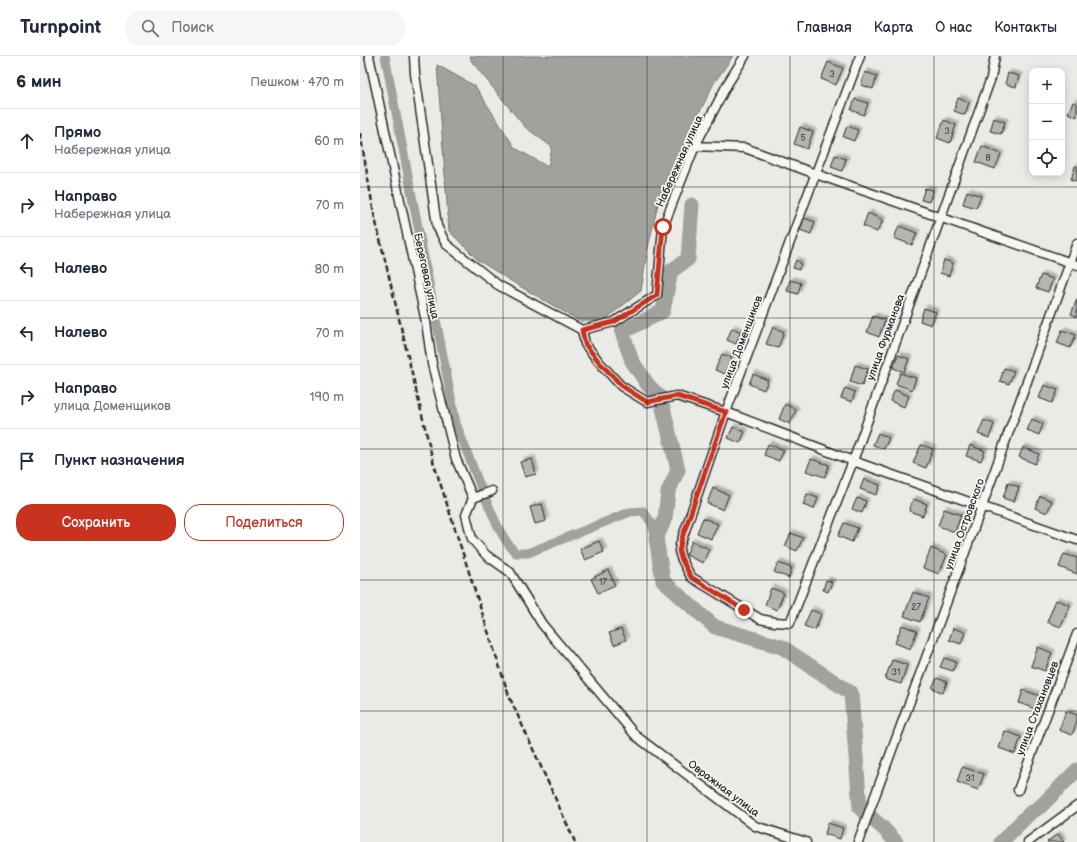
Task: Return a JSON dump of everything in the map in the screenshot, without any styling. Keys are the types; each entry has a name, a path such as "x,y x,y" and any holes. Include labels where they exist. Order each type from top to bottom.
{"street":[{"name":"Береговая улица","path":"369,56 426,322 432,364 456,459 473,498"},
{"path":"414,56 415,74 437,226 446,244 498,285 582,330 585,344 600,363 622,386 647,402 677,396 726,412 853,461 1077,540"},
{"name":"Набережная улица","path":"582,330 614,322 657,295 663,227 695,146 728,83 745,56"},
{"name":"улица Доменщиков","path":"790,624 760,619 691,577 679,551 682,538 726,412 860,56"},
{"name":"улица Фурманова","path":"790,624 853,461 991,78 994,56"},
{"path":"695,146 745,148 1073,264"},
{"name":"улица Островского","path":"858,842 1073,264 1077,243"},
{"path":"473,498 492,491"},
{"name":"Овражная улица","path":"473,498 466,515 472,539 486,555 510,572 542,624 636,736 755,826 806,842"},
{"name":"улица Стахановцев","path":"1018,790 1077,634"},
{"path":"1028,842 1077,806"}],"shaded area":[{"path":"470,56 733,56 714,83 674,164 658,204 647,252 641,291 603,321 580,321 511,281 478,260 449,231 437,65 475,86 515,148 548,167 552,147 525,127 472,62"}],"building":[{"path":"828,62 843,68 836,85 821,79"},
{"path":"865,72 877,76 873,89 861,85"},
{"path":"1008,73 1019,76 1016,87 1005,84"},
{"path":"958,98 969,102 965,115 954,111"},
{"path":"855,99 868,103 864,115 851,110"},
{"path":"1073,102 1077,104 1077,117 1068,113"},
{"path":"994,118 1005,122 1001,134 990,131"},
{"path":"944,120 956,125 950,143 937,138"},
{"path":"847,126 858,130 854,141 843,137"},
{"path":"800,127 813,132 807,149 794,144"},
{"path":"982,146 1001,154 995,169 976,162"},
{"path":"835,155 846,159 842,171 831,167"},
{"path":"1075,166 1077,166 1077,181 1071,180"},
{"path":"925,188 933,190 929,202 921,200"},
{"path":"967,191 981,196 976,208 963,204"},
{"path":"868,213 883,220 877,232 863,226"},
{"path":"804,218 815,222 811,234 800,230"},
{"path":"899,226 917,233 912,245 894,238"},
{"path":"796,260 801,263 799,270 793,268"},
{"path":"944,260 953,263 949,276 940,273"},
{"path":"1041,275 1053,279 1048,292 1036,288"},
{"path":"790,280 801,283 798,294 787,291"},
{"path":"1077,299 1077,317 1071,314"},
{"path":"924,308 936,312 931,325 920,321"},
{"path":"873,316 885,320 879,337 867,332"},
{"path":"773,327 784,332 778,348 766,344"},
{"path":"732,328 741,332 736,344 727,340"},
{"path":"1062,330 1076,335 1070,348 1057,343"},
{"path":"722,354 732,358 725,374 715,370"},
{"path":"898,355 909,359 904,372 893,368"},
{"path":"855,365 868,369 862,386 850,382"},
{"path":"1004,368 1014,371 1009,384 1000,381"},
{"path":"900,373 916,378 912,390 896,384"},
{"path":"753,374 768,380 764,390 749,384"},
{"path":"1044,385 1058,390 1052,403 1039,398"},
{"path":"845,388 855,392 852,402 841,398"},
{"path":"895,390 909,396 904,407 890,401"},
{"path":"785,404 796,410 790,424 779,419"},
{"path":"1032,419 1043,424 1039,435 1027,430"},
{"path":"984,420 994,424 989,438 978,434"},
{"path":"733,427 745,432 740,443 728,438"},
{"path":"878,433 889,438 884,449 873,445"},
{"path":"768,444 784,450 779,461 764,455"},
{"path":"921,445 933,449 926,468 913,463"},
{"path":"970,445 985,451 981,461 966,456"},
{"path":"1023,447 1039,454 1035,464 1019,457"},
{"path":"532,459 536,474 525,477 520,462"},
{"path":"811,459 829,465 825,477 806,471"},
{"path":"864,479 880,485 876,495 860,489"},
{"path":"1008,483 1019,487 1014,502 1003,498"},
{"path":"713,488 729,495 723,510 707,503"},
{"path":"807,494 818,498 814,509 803,505"},
{"path":"1040,496 1052,501 1047,513 1035,508"},
{"path":"857,498 866,501 862,513 852,509"},
{"path":"913,499 927,504 923,516 909,511"},
{"path":"542,504 546,521 535,524 530,507"},
{"path":"944,509 961,515 955,532 938,526"},
{"path":"703,518 718,524 711,539 697,533"},
{"path":"844,523 858,528 852,542 838,536"},
{"path":"791,533 803,538 797,551 785,546"},
{"path":"599,541 604,552 585,560 580,549"},
{"path":"692,541 709,549 703,563 686,555"},
{"path":"931,548 947,555 939,574 923,568"},
{"path":"1064,554 1077,558 1077,574 1059,567"},
{"path":"778,563 792,568 789,578 774,572"},
{"path":"608,570 615,585 598,593 591,579"},
{"path":"826,580 832,582 828,592 823,590"},
{"path":"771,588 784,593 777,610 765,605"},
{"path":"913,592 929,598 920,622 904,616"},
{"path":"1056,600 1070,605 1061,627 1047,622"},
{"path":"811,610 821,614 815,630 804,626"},
{"path":"902,625 917,631 910,649 895,643"},
{"path":"953,628 965,632 961,644 949,640"},
{"path":"621,629 626,640 614,645 609,633"},
{"path":"1038,647 1052,653 1045,671 1031,666"},
{"path":"944,658 956,662 953,671 940,667"},
{"path":"892,660 907,665 901,684 885,679"},
{"path":"937,678 947,682 943,693 932,688"},
{"path":"1023,690 1040,696 1035,709 1019,703"},
{"path":"1066,711 1077,715 1077,721 1072,735 1059,730"},
{"path":"1005,731 1021,737 1015,754 999,748"},
{"path":"962,767 984,774 978,790 957,782"},
{"path":"828,823 843,828 840,839 825,834"},
{"path":"1058,834 1064,842 1047,842"}],"waterway":[{"path":"385,56 456,423 480,486 501,533 516,553 528,553 630,512 643,511 651,522 656,538"},
{"path":"660,397 648,385 632,361 622,332 663,311 671,271 688,259 692,205"},
{"path":"663,408 678,470 668,492 665,519 656,538 663,581 715,627 782,647 851,693 860,808 883,828 896,842"},
{"path":"1001,842 1029,814 1041,806 1077,770"}],"railway":[{"path":"360,133 374,214 433,461 509,696 575,842"}],"route":[{"path":"663,227 657,295 614,322 582,330 585,344 600,363 622,386 647,402 677,396 726,412 682,538 679,551 691,577 744,610"}]}
